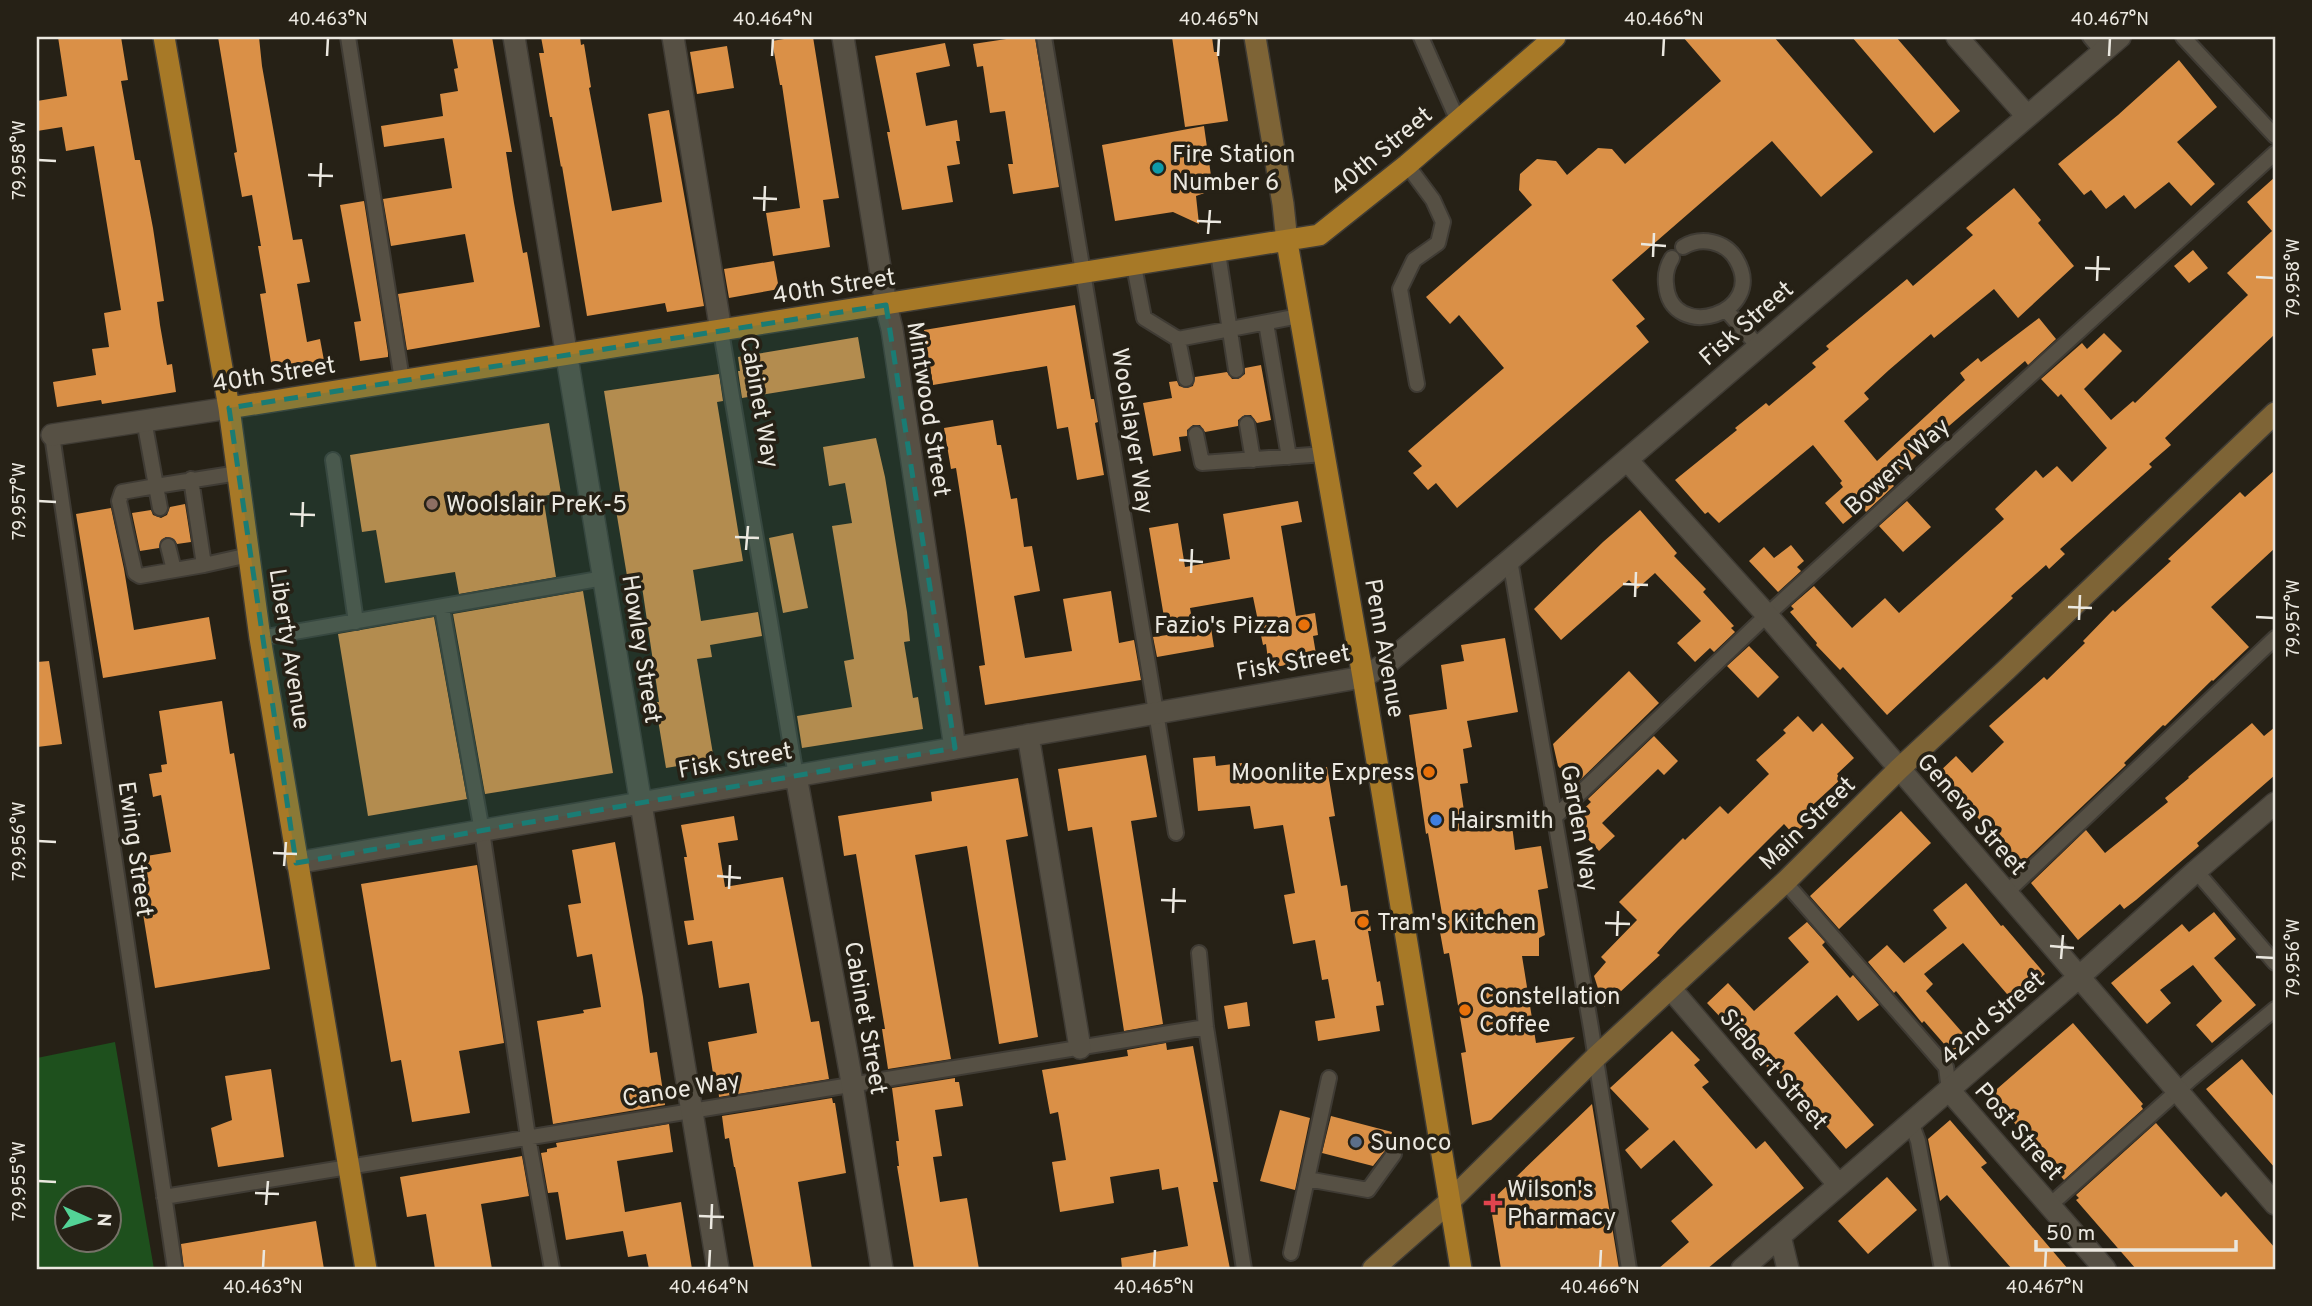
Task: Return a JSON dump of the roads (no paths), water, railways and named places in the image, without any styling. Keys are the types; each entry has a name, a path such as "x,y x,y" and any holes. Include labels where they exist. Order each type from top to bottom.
{"main road":[{"name":"Liberty Avenue","path":"164,37 229,408 260,638 366,1269"},
{"name":"40th Street","path":"229,408 1319,235 1407,165 1555,37"},
{"name":"Penn Avenue","path":"1287,242 1363,677 1461,1269"}],"street":[{"name":"Howley Street","path":"514,37 719,1269"},
{"name":"Cabinet Way","path":"673,37 721,331"},
{"name":"Mintwood Street","path":"843,37 892,329 955,748"},
{"name":"Penn Avenue","path":"1255,37 1287,242"},
{"path":"1957,37 2027,116"},
{"name":"Fisk Street","path":"296,863 1363,677 1391,661 1510,561 2027,116 2096,44 2120,37"},
{"name":"40th Street","path":"52,435 229,408"},
{"name":"Main Street","path":"1373,1269 1449,1202 1596,1057 1785,882 1899,769 2275,413"},
{"name":"Geneva Street","path":"1627,460 1767,615 2275,1204"},
{"path":"1028,735 1080,1048"},
{"name":"Cabinet Street","path":"796,776 882,1269"},
{"name":"42nd Street","path":"1742,1269 2079,978 2275,803"},
{"name":"Siebert Street","path":"1670,988 1838,1184"},
{"name":"Post Street","path":"1949,1090 2105,1269"},
{"path":"1780,1236 1788,1269"}],"lane":[{"path":"348,37 402,380"},
{"name":"Woolslayer Way","path":"1044,37 1176,833"},
{"path":"1421,37 1458,121"},
{"path":"2183,37 2275,136"},
{"name":"Bowery Way","path":"1555,817 1767,615 2275,153"},
{"path":"1407,165 1433,200 1443,222 1438,243 1414,260 1400,289 1417,384"},
{"path":"1672,258 1665,276 1666,289 1671,301 1680,310 1703,318 1716,316 1727,310 1741,290 1740,265 1733,254 1723,246 1711,242 1698,241 1684,247"},
{"path":"1218,253 1236,370"},
{"path":"1134,266 1144,318 1178,339 1299,316"},
{"path":"1727,310 1758,346"},
{"path":"1266,323 1289,457"},
{"name":"Cabinet Way","path":"721,331 796,776"},
{"path":"1178,339 1186,379"},
{"path":"144,421 160,508"},
{"path":"1247,425 1253,460"},
{"path":"1196,434 1202,463 1325,454"},
{"name":"Ewing Street","path":"52,435 176,1269"},
{"path":"333,460 356,622"},
{"path":"238,473 122,492 119,501 132,565 135,573 140,576 249,555"},
{"path":"191,480 204,565"},
{"path":"168,546 174,570"},
{"name":"Garden Way","path":"1510,561 1596,1057 1629,1269"},
{"path":"260,638 604,578"},
{"path":"442,608 482,831 528,1138 552,1269"},
{"path":"2006,893 2275,638"},
{"path":"2196,871 2275,962"},
{"path":"1785,882 1946,1068 1949,1090"},
{"path":"1199,953 1206,1027 1244,1269"},
{"path":"2049,1206 2275,1009"},
{"name":"Canoe Way","path":"164,1197 1206,1027"},
{"path":"1291,1253 1329,1078"},
{"path":"1911,1122 1918,1141 1942,1269"},
{"path":"1307,1179 1368,1190 1394,1154"}],"place":[{"name":"Fire Station Number 6","path":"1158,168"},
{"name":"Woolslair PreK-5","path":"432,504"},
{"name":"Fazio's Pizza","path":"1304,625"},
{"name":"Moonlite Express","path":"1429,772"},
{"name":"Hairsmith","path":"1436,820"},
{"name":"Tram's Kitchen","path":"1363,922"},
{"name":"Constellation Coffee","path":"1465,1010"},
{"name":"Sunoco","path":"1356,1142"},
{"name":"Wilson's Pharmacy","path":"1493,1203"}]}
